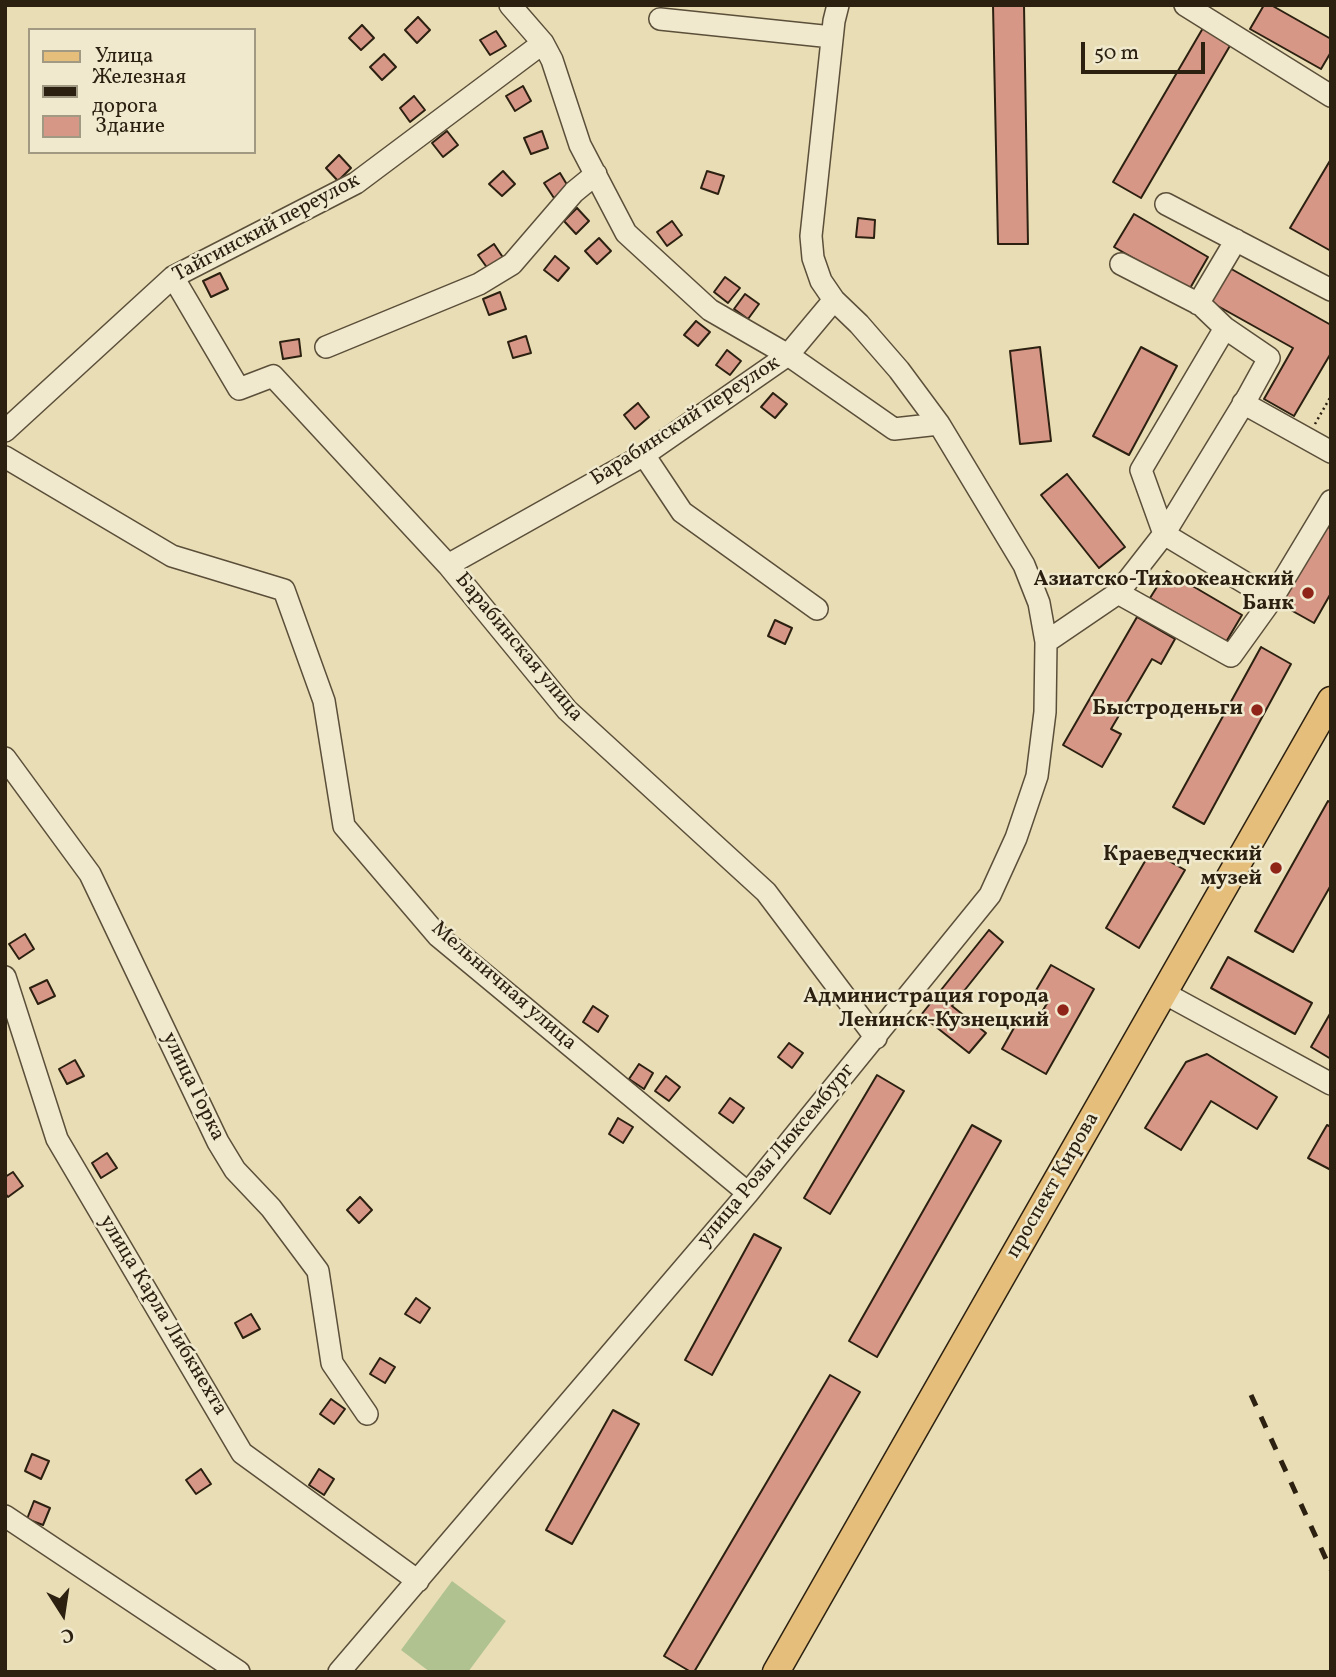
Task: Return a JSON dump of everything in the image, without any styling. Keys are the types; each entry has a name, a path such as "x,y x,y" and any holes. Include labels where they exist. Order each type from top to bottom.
{"main road":[{"name":"проспект Кирова","path":"776,1672 1331,700"}],"street":[{"path":"510,5 543,43 552,60 580,145 626,233 710,310 788,355 894,429 939,424"},
{"name":"улица Розы Люксембург","path":"340,1672 748,1193 990,895 1016,838 1037,776 1045,712 1046,642 1039,603 1024,565 939,424 899,370 834,300 821,281 813,258 811,236 832,37 838,5"},
{"path":"1185,5 1331,96"},
{"path":"660,19 832,37"},
{"name":"Тайгинский переулок","path":"5,431 173,277 356,183 543,43"},
{"path":"326,347 480,284 512,264 574,192 596,174"},
{"path":"1166,204 1331,290"},
{"path":"1198,303 1236,240"},
{"path":"1046,642 1118,593 1164,534 1269,358 1225,328 1198,303 1121,264"},
{"name":"Барабинская улица","path":"173,277 239,389 273,376 448,565 567,710 766,892 876,1038"},
{"name":"Барабинский переулок","path":"448,565 644,455 788,355 834,300"},
{"path":"1225,328 1141,470 1164,534 1272,599"},
{"path":"1243,404 1331,452"},
{"path":"644,455 682,512 817,609"},
{"name":"Мельничная улица","path":"5,457 172,556 284,590 324,701 344,826 438,936 748,1193"},
{"path":"1118,593 1231,656 1272,599 1331,501"},
{"name":"улица Горка","path":"5,758 90,874 218,1142 235,1170 271,1208 318,1271 332,1363 367,1414"},
{"name":"улица Карла Либкнехта","path":"5,977 57,1139 242,1453 418,1581"},
{"path":"1164,993 1331,1084"},
{"path":"5,1516 239,1672"}],"path":[{"path":"1306,439 1331,396"}],"green space":[{"path":"452,1581 506,1621 468,1672 430,1672 401,1650"}],"building":[{"path":"993,5 1024,5 1028,244 998,244"},
{"path":"1264,5 1271,5 1331,39 1331,52 1321,69 1250,29"},
{"path":"418,17 430,30 417,43 405,30"},
{"path":"362,25 374,38 361,50 349,38"},
{"path":"1203,28 1231,44 1141,198 1113,182"},
{"path":"496,31 506,46 490,55 480,40"},
{"path":"384,54 396,67 382,80 370,67"},
{"path":"523,86 531,101 515,111 506,96"},
{"path":"414,96 425,110 410,122 400,108"},
{"path":"447,131 458,145 443,157 432,143"},
{"path":"542,131 548,148 531,154 524,138"},
{"path":"339,155 351,168 338,181 326,168"},
{"path":"1331,159 1331,251 1290,228"},
{"path":"503,171 515,184 502,196 489,184"},
{"path":"707,171 724,176 718,194 701,188"},
{"path":"560,173 569,188 554,198 544,183"},
{"path":"577,208 589,221 576,234 564,221"},
{"path":"1134,214 1208,257 1189,290 1114,247"},
{"path":"858,218 875,220 874,238 856,237"},
{"path":"672,221 682,235 667,246 657,232"},
{"path":"599,238 611,251 597,264 585,251"},
{"path":"494,244 504,259 488,269 478,255"},
{"path":"555,256 569,268 558,281 544,270"},
{"path":"1226,266 1331,325 1331,353 1294,416 1264,399 1293,348 1207,300"},
{"path":"220,273 228,289 211,297 203,281"},
{"path":"725,277 740,288 728,303 714,292"},
{"path":"500,292 506,309 489,315 483,299"},
{"path":"745,294 759,304 748,319 734,309"},
{"path":"696,321 710,332 698,346 684,335"},
{"path":"526,336 531,353 513,358 508,342"},
{"path":"299,339 301,356 283,359 280,342"},
{"path":"1040,347 1051,441 1020,444 1010,351"},
{"path":"1141,347 1177,366 1129,455 1093,436"},
{"path":"727,350 741,361 730,375 716,365"},
{"path":"773,393 787,404 775,418 761,407"},
{"path":"638,403 649,417 635,429 624,415"},
{"path":"1067,474 1125,547 1099,568 1041,495"},
{"path":"1325,525 1331,529 1331,593 1314,623 1280,604"},
{"path":"1167,571 1242,615 1226,642 1150,598"},
{"path":"1137,617 1175,639 1161,664 1152,659 1111,729 1121,734 1102,767 1063,745"},
{"path":"775,620 792,628 785,644 768,636"},
{"path":"1261,647 1291,664 1204,824 1173,807"},
{"path":"1328,801 1331,803 1331,885 1293,952 1255,931"},
{"path":"1151,851 1185,870 1139,948 1106,928"},
{"path":"989,930 1003,942 952,1006 986,1033 969,1053 921,1015"},
{"path":"25,934 34,949 19,959 9,944"},
{"path":"1228,957 1312,1003 1295,1034 1211,988"},
{"name":"Администрация города Ленинск-Кузнецкий","path":"1051,965 1094,989 1046,1074 1002,1049 1019,1019 1033,1027 1049,1000 1035,992"},
{"path":"47,980 55,996 38,1004 30,988"},
{"path":"593,1006 608,1016 598,1032 583,1022"},
{"path":"1331,1012 1331,1059 1311,1047"},
{"path":"789,1043 803,1053 792,1068 778,1057"},
{"path":"1207,1054 1277,1097 1257,1129 1211,1101 1181,1150 1145,1128 1186,1062"},
{"path":"75,1060 84,1076 67,1084 59,1069"},
{"path":"639,1064 653,1073 644,1089 629,1079"},
{"path":"877,1075 904,1091 830,1214 804,1198"},
{"path":"666,1076 680,1087 669,1101 655,1091"},
{"path":"730,1098 744,1108 733,1123 719,1113"},
{"path":"618,1118 633,1127 623,1143 609,1134"},
{"path":"972,1125 1001,1141 877,1357 849,1341"},
{"path":"1327,1125 1331,1127 1331,1170 1308,1158"},
{"path":"107,1153 117,1168 101,1178 92,1163"},
{"path":"13,1172 23,1186 8,1197 5,1193 5,1177"},
{"path":"360,1197 372,1210 359,1223 347,1210"},
{"path":"754,1234 781,1248 712,1375 685,1360"},
{"path":"416,1298 430,1308 420,1323 405,1314"},
{"path":"251,1314 260,1329 243,1338 235,1323"},
{"path":"380,1358 395,1367 385,1383 370,1374"},
{"path":"830,1375 860,1392 694,1672 691,1672 664,1656"},
{"path":"331,1399 345,1409 334,1424 320,1414"},
{"path":"613,1410 639,1424 572,1544 546,1530"},
{"path":"32,1454 49,1461 41,1479 25,1471"},
{"path":"201,1469 211,1484 196,1494 186,1480"},
{"path":"319,1469 334,1479 324,1495 309,1485"},
{"path":"34,1501 50,1508 43,1525 27,1519"}],"railway":[{"path":"1251,1395 1331,1570"}],"place":[{"name":"Азиатско-Тихоокеанский Банк","path":"1308,593"},
{"name":"Быстроденьги","path":"1257,710"},
{"name":"Краеведческий музей","path":"1276,868"},
{"name":"Администрация города Ленинск-Кузнецкий","path":"1063,1010"}]}
